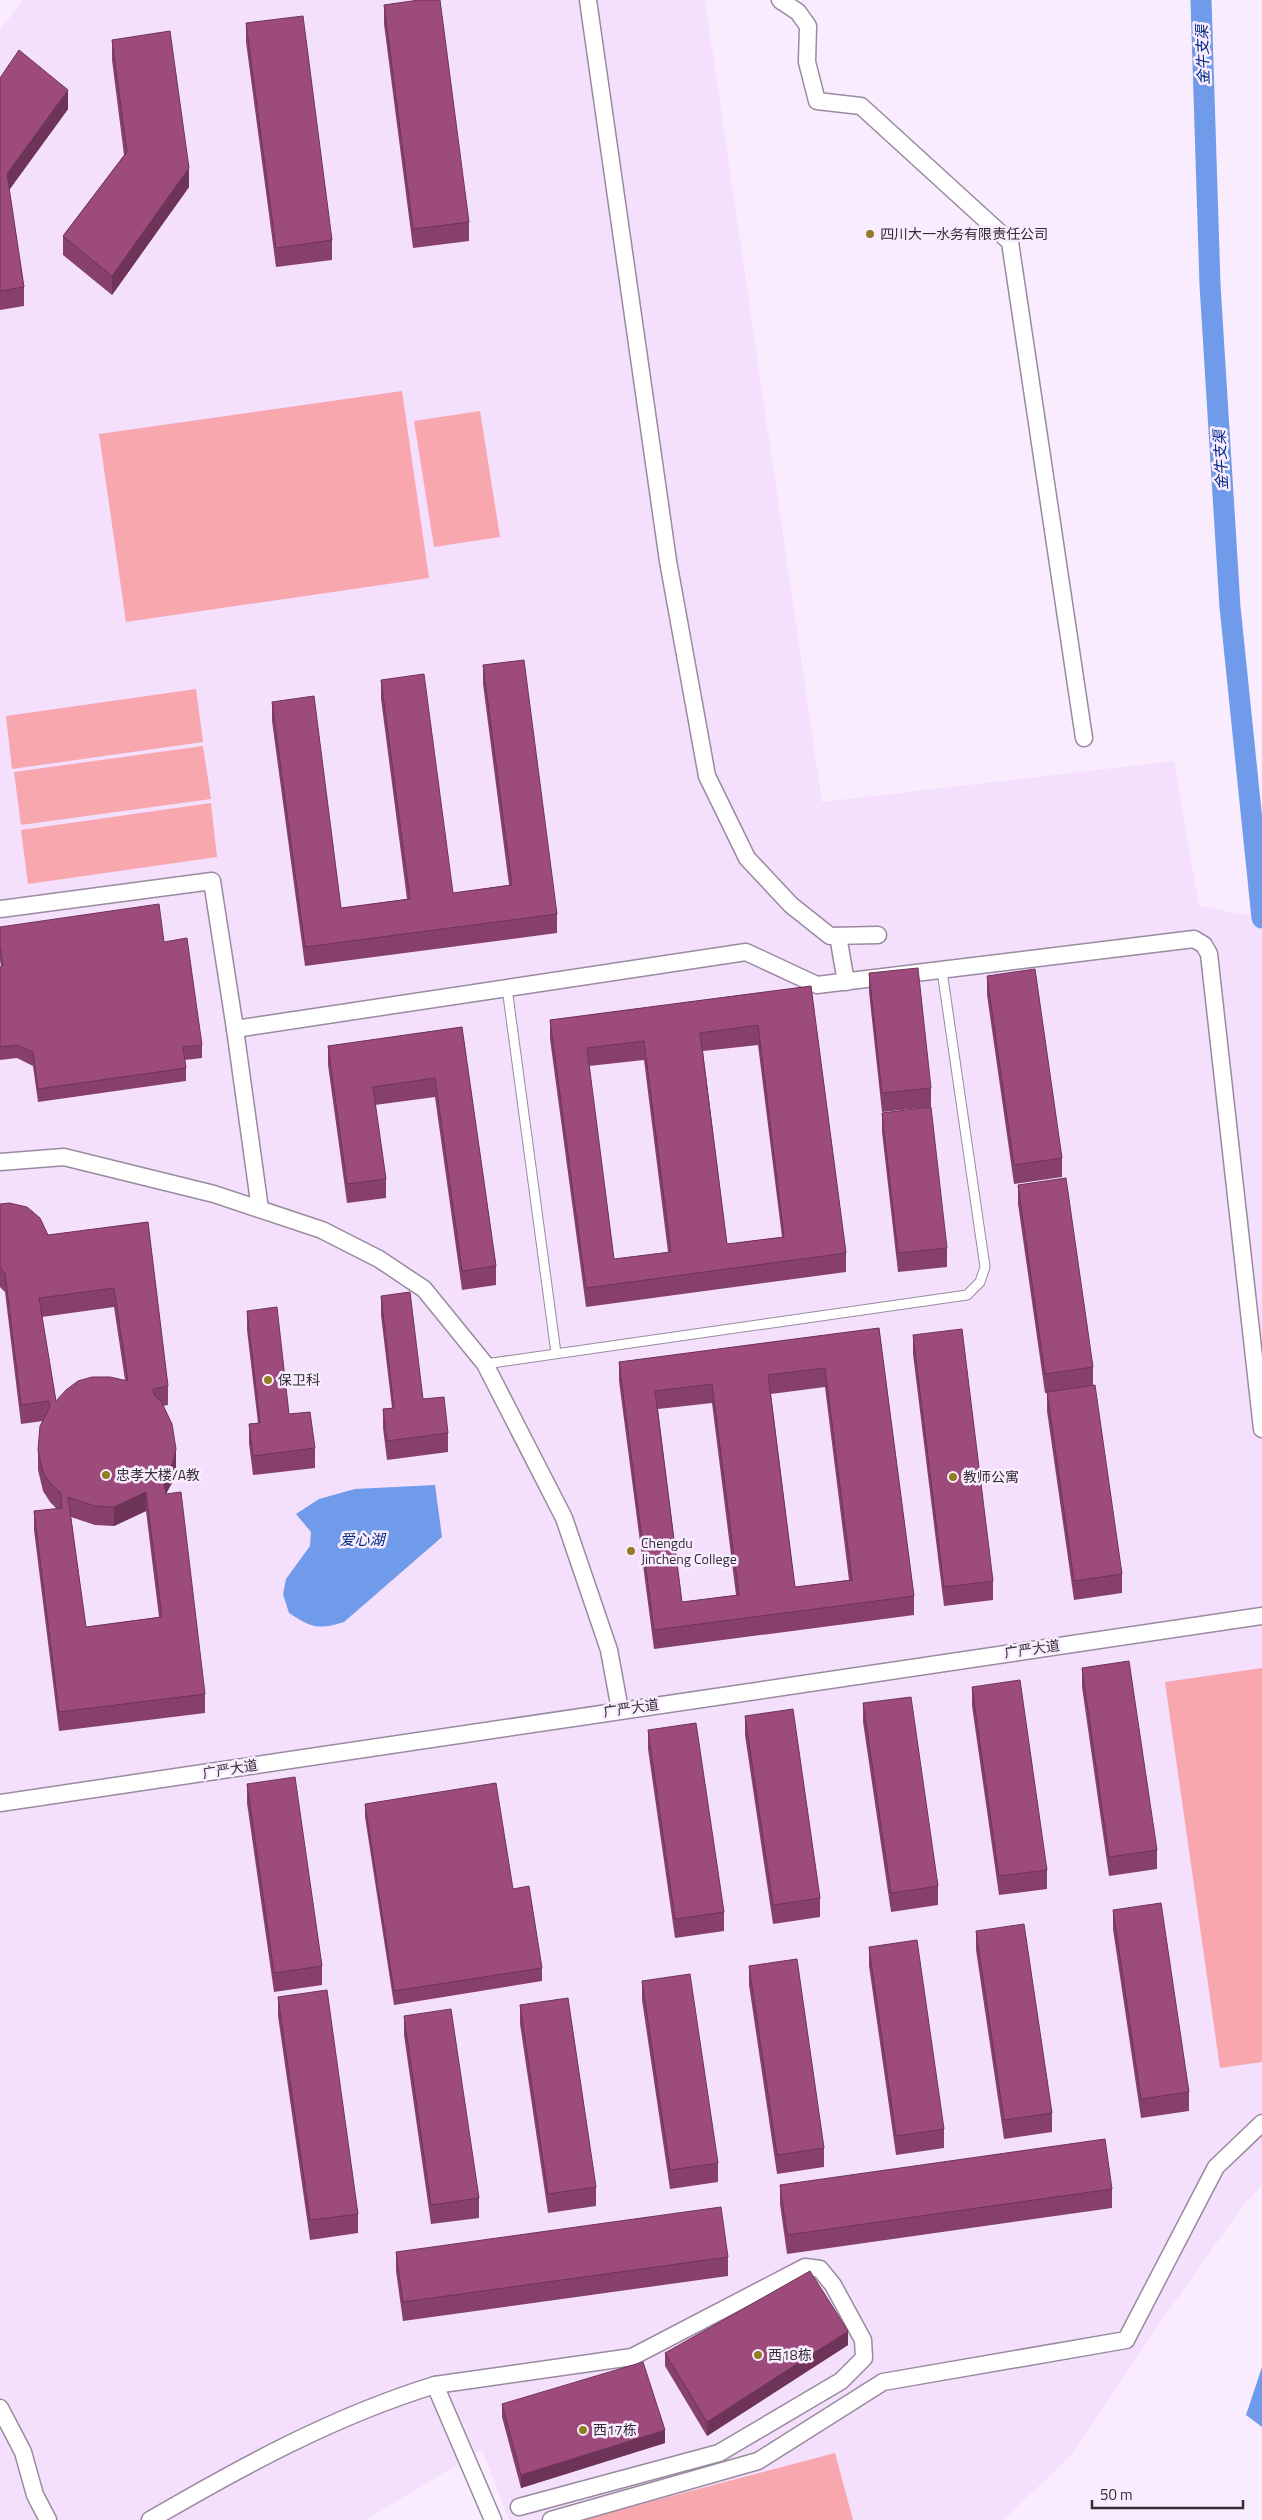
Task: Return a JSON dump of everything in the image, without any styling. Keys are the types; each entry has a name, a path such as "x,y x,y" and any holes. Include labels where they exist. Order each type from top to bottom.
{"street":[{"path":"588,0 668,561 707,776 747,858 791,905 830,936 878,935"},
{"path":"780,0 798,12 808,26 807,62 817,101 861,106 1010,242 1084,738"},
{"path":"0,909 212,880 260,1209"},
{"path":"838,936 846,982"},
{"path":"235,1029 746,952 817,985 1194,939 1204,945 1209,954 1262,1429"},
{"path":"0,1162 64,1157 214,1194 322,1230 378,1259 424,1289 485,1364 564,1518 609,1650 620,1710"},
{"name":"广严大道","path":"0,1800 1262,1616"},
{"path":"551,2520 758,2461 883,2382 1126,2340 1216,2168 1262,2123"},
{"path":"150,2520 252,2461 386,2400 435,2385 632,2357 805,2268 820,2269 833,2285 863,2340 864,2358 841,2381 719,2453 519,2507"},
{"path":"435,2385 493,2520"},
{"path":"0,2408 22,2452 35,2495 48,2520"}],"lane":[{"path":"485,1364 967,1295 974,1289 980,1282 985,1267 942,971"},
{"path":"507,988 556,1353"}],"shaded area":[{"name":"Chengdu Jincheng College","path":"23,0 705,0 822,802 1174,761 1199,906 1262,918 1262,2185 1245,2203 1166,2314 1071,2456 1003,2520 509,2520 482,2450 365,2520 0,2520 0,30"},
{"path":"402,391 429,578 126,622 99,434"},
{"path":"480,411 500,537 434,547 414,421"},
{"path":"196,689 203,742 12,769 6,716"},
{"path":"203,746 211,799 21,825 14,772"},
{"path":"211,803 217,857 28,884 21,830"},
{"path":"1262,1668 1262,2062 1220,2068 1165,1682"},
{"path":"835,2453 853,2520 580,2520"}],"water":[{"name":"爱心湖","path":"435,1485 442,1537 344,1622 321,1627 310,1625 289,1613 283,1594 286,1579 310,1546 311,1532 296,1514 319,1499 355,1489"},
{"path":"1262,2367 1262,2427 1246,2415"}],"building":[{"path":"419,0 440,0 469,222 413,229 384,5"},
{"path":"303,16 332,240 276,248 246,23"},
{"path":"170,31 189,168 112,276 63,236 127,152 112,40"},
{"path":"19,50 68,90 7,174 24,287 0,291 0,78"},
{"path":"524,660 557,914 305,947 272,702 314,696 341,908 410,899 381,680 424,674 453,893 512,885 483,665"},
{"path":"159,904 164,942 187,938 202,1045 183,1047 186,1068 38,1089 33,1052 17,1045 0,1047 0,967 3,966 0,927"},
{"path":"918,968 931,1088 882,1093 869,973"},
{"path":"1035,969 1062,1158 1014,1165 987,976"},
{"path":"811,986 846,1253 586,1288 550,1020","holes":["758,1025 784,1237 727,1244 700,1033","644,1041 671,1252 614,1259 587,1048"]},
{"path":"462,1027 496,1266 462,1271 435,1078 373,1087 386,1179 347,1184 328,1046"},
{"path":"931,1107 947,1248 898,1253 882,1113"},
{"path":"1066,1178 1093,1367 1045,1374 1018,1185"},
{"name":"忠孝大楼/A教","path":"9,1203 27,1207 40,1218 48,1235 148,1222 168,1386 153,1389 154,1395 161,1401 172,1424 176,1449 173,1462 163,1480 166,1494 181,1492 205,1694 59,1712 34,1511 62,1508 61,1493 50,1483 43,1472 38,1450 40,1426 50,1407 49,1401 21,1405 5,1273 0,1268 0,1204","holes":["114,1288 128,1381 110,1377 92,1377 78,1381 56,1401 39,1298","146,1492 162,1617 86,1627 68,1497 95,1506 114,1507"]},
{"path":"410,1292 423,1399 444,1397 448,1433 387,1441 383,1409 394,1408 381,1296"},
{"name":"保卫科","path":"277,1307 289,1414 310,1412 315,1448 253,1456 249,1424 260,1423 247,1311"},
{"path":"879,1328 914,1596 654,1630 619,1362","holes":["825,1368 852,1580 795,1587 768,1375","712,1384 739,1595 682,1602 655,1391"]},
{"name":"教师公寓","path":"962,1329 993,1581 944,1587 913,1335"},
{"path":"1095,1385 1122,1574 1074,1581 1047,1392"},
{"path":"1129,1661 1157,1850 1109,1857 1082,1668"},
{"path":"1020,1680 1047,1870 999,1876 972,1687"},
{"path":"911,1697 938,1886 891,1893 863,1703"},
{"path":"793,1709 820,1898 773,1905 745,1716"},
{"path":"696,1723 724,1912 675,1919 648,1730"},
{"path":"295,1777 322,1966 274,1973 247,1784"},
{"path":"496,1783 513,1889 529,1886 542,1968 394,1991 365,1804"},
{"path":"1161,1903 1189,2092 1141,2099 1113,1910"},
{"path":"1024,1924 1052,2113 1004,2120 976,1931"},
{"path":"917,1940 944,2129 896,2136 869,1947"},
{"path":"797,1959 824,2148 777,2155 749,1966"},
{"path":"690,1974 718,2163 670,2170 642,1981"},
{"path":"327,1990 358,2214 310,2220 278,1997"},
{"path":"568,1998 596,2187 548,2194 520,2005"},
{"path":"451,2009 479,2198 431,2205 404,2016"},
{"path":"1105,2139 1112,2189 787,2235 780,2185"},
{"path":"721,2207 728,2257 403,2302 396,2252"},
{"name":"西18栋","path":"810,2271 848,2331 707,2422 665,2353"},
{"name":"西17栋","path":"643,2362 665,2430 521,2475 502,2404"}],"waterway":[{"name":"金牛支渠","path":"1201,0 1210,285 1230,607 1262,918"}],"place":[{"name":"四川大一水务有限责任公司","path":"870,234"},
{"name":"保卫科","path":"268,1380"},
{"name":"忠孝大楼/A教","path":"106,1475"},
{"name":"教师公寓","path":"953,1477"},
{"name":"Chengdu Jincheng College","path":"631,1551"},
{"name":"西18栋","path":"758,2355"},
{"name":"西17栋","path":"583,2430"}]}
